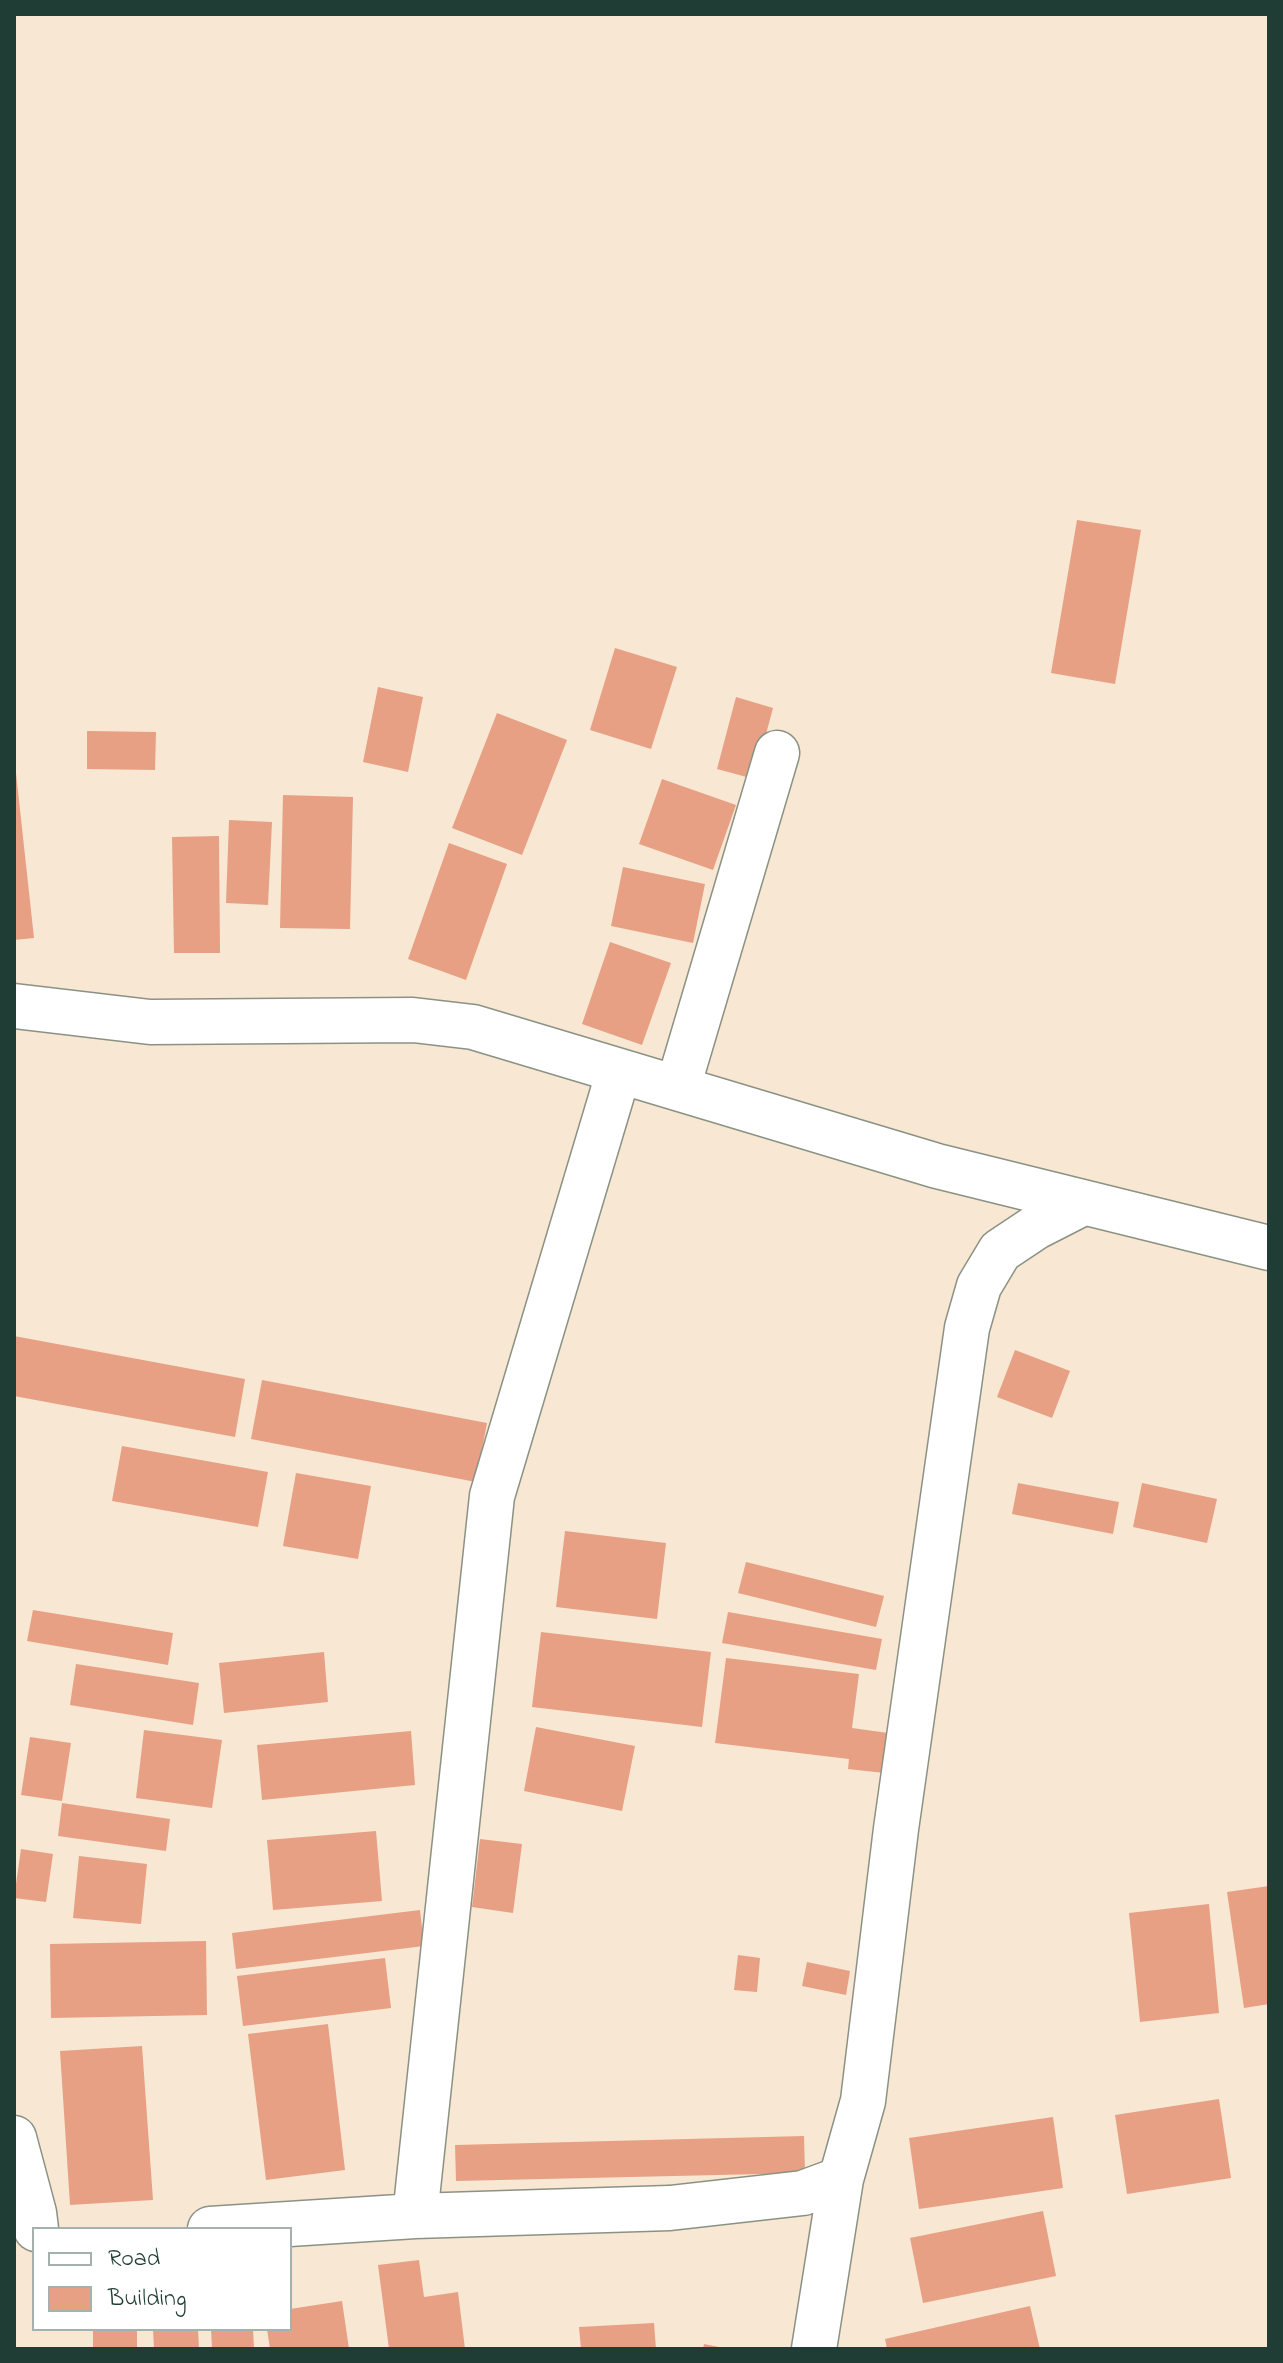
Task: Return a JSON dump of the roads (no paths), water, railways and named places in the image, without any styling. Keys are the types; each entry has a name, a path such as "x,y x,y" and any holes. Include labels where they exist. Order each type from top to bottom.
{"street":[{"path":"678,1087 777,753"},
{"path":"14,1006 150,1022 413,1020 473,1027 937,1166 1269,1248"},
{"path":"415,2216 492,1496 619,1071"},
{"path":"814,2349 841,2179 863,2101 896,1829 967,1328 979,1286 1000,1251 1036,1227 1081,1204"},
{"path":"14,2138 36,2227"},
{"path":"242,2227 415,2216 670,2208 803,2193 841,2179"}]}
